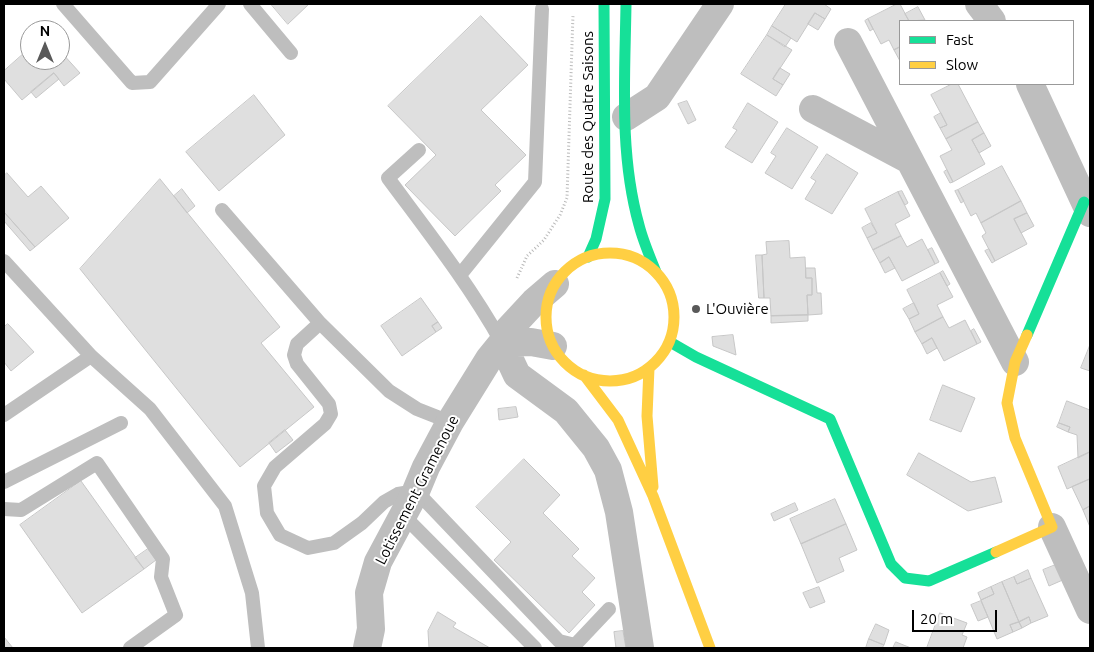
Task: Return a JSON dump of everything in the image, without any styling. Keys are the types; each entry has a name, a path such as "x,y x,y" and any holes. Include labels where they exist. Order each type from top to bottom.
{"main road":[{"name":"Route des Quatre Saisons","path":"588,257 596,239 605,199 604,4"},
{"path":"626,4 628,161 637,220 656,272"},
{"path":"670,342 696,357 830,419 891,564 905,578 929,581 1052,527 1015,438 1007,403 1015,362 1087,208"},
{"path":"606,253 624,254 642,261 656,272 667,287 674,305 674,324 670,342 661,356 649,368 634,377 618,381 600,380 584,375 572,368 561,358 553,346 547,326 547,304 555,284 564,272 588,257 606,253"},
{"path":"649,368 647,416 652,452 653,496"},
{"path":"584,375 618,420 653,496 710,648"}],"street":[{"path":"626,108 657,97 720,4"},
{"path":"979,4 991,20"},
{"path":"848,42 1015,362"},
{"path":"1030,85 1087,208"},
{"path":"813,109 909,160"},
{"name":"Lotissement Gramenoue","path":"367,648 371,629 369,593 378,562 416,491 426,467 450,422 489,359 502,343 508,330 555,284"},
{"path":"553,346 518,341 502,343 517,375 566,411 596,448 608,470 619,512 640,648"},
{"path":"1052,527 1090,610"}],"lane":[{"path":"64,4 132,84 150,82 219,4"},
{"path":"250,4 291,53"},
{"path":"460,275 535,182 542,9"},
{"path":"420,150 388,178 460,275 484,310 502,343"},
{"path":"222,210 320,323 389,391 417,409 450,422"},
{"path":"4,261 91,356 150,409 225,506 252,593 258,648"},
{"path":"320,323 297,344 294,355 297,364 329,404 331,414 325,424 275,467 264,486 267,513 280,535 308,548 334,543 362,523 384,502 398,494 416,491 559,642 575,645 609,609"},
{"path":"4,415 91,356"},
{"path":"4,482 121,423"},
{"path":"4,510 21,510 97,463 163,559 161,577 176,615 130,648"},
{"path":"403,516 535,648"}],"building":[{"path":"271,4 309,4 288,24"},
{"path":"786,4 824,4 831,9 825,19 815,13 797,42 772,26"},
{"path":"900,4 908,20 899,20 899,48 894,50 889,40 881,44 868,19"},
{"path":"918,7 925,20 908,20 905,14"},
{"path":"815,13 825,19 818,30 808,24"},
{"path":"481,16 528,65 481,110 526,155 495,185 501,191 455,236 405,185 436,155 388,106"},
{"path":"868,19 873,29 870,31 865,21"},
{"path":"772,26 791,38 785,47 767,35"},
{"path":"767,35 792,50 773,79 783,85 776,96 741,74"},
{"path":"899,48 899,59 894,50"},
{"path":"20,57 20,70 70,70 70,62 80,73 64,86 54,73 22,100 4,79 4,71"},
{"path":"780,68 790,74 783,85 773,79"},
{"path":"54,73 59,79 36,98 31,92"},
{"path":"950,85 959,85 978,122 946,139 940,128 947,125 931,95"},
{"path":"254,95 285,135 219,191 186,152"},
{"path":"687,101 696,120 688,124 678,104"},
{"path":"748,103 778,122 752,163 725,147 737,130 733,128"},
{"path":"941,113 947,125 940,128 934,117"},
{"path":"978,122 984,133 972,140 985,164 953,182 940,156 952,150 946,139"},
{"path":"787,128 818,147 792,189 765,173 776,156 771,153"},
{"path":"984,133 991,146 979,153 972,140"},
{"path":"827,154 858,173 832,214 805,199 816,181 811,178"},
{"path":"1002,166 1021,201 981,223 976,213 971,216 958,190"},
{"path":"947,170 953,182 950,183 944,172"},
{"path":"7,173 28,197 41,186 69,218 35,247 4,212 4,176"},
{"path":"160,179 280,327 261,343 314,407 240,467 80,269"},
{"path":"182,189 195,206 187,213 174,196"},
{"path":"958,190 964,201 961,203 955,191"},
{"path":"902,191 908,203 905,205 898,192"},
{"path":"898,192 910,216 895,224 901,236 873,250 867,238 877,233 865,209"},
{"path":"1021,201 1027,213 1014,219 1027,244 995,261 982,236 986,233 981,223"},
{"path":"4,212 35,247 30,251 4,221"},
{"path":"1027,213 1034,226 1021,233 1014,219"},
{"path":"871,223 877,233 867,238 862,228"},
{"path":"901,236 907,247 922,239 935,264 902,281 889,257 880,263 873,250"},
{"path":"789,241 790,258 805,257 806,278 812,278 812,295 807,295 808,315 771,316 770,298 764,298 762,255 767,254 766,242"},
{"path":"932,248 939,262 935,264 928,250"},
{"path":"989,249 995,261 992,263 985,251"},
{"path":"756,255 762,255 764,298 759,298"},
{"path":"889,257 895,268 885,273 880,263"},
{"path":"806,268 815,268 817,293 821,293 822,314 808,315 807,295 812,295 812,278 806,278"},
{"path":"943,271 950,284 947,286 940,273"},
{"path":"940,273 953,297 937,305 943,317 915,332 909,319 919,314 907,290"},
{"path":"421,298 438,322 432,326 436,332 402,356 381,326"},
{"path":"914,303 919,314 909,319 903,309"},
{"path":"808,315 808,321 771,323 771,316"},
{"path":"943,317 949,328 965,320 977,344 944,361 932,338 922,344 915,332"},
{"path":"438,322 442,328 436,332 432,326"},
{"path":"8,324 34,352 11,371 4,362 4,327"},
{"path":"974,329 981,342 977,344 971,331"},
{"path":"733,335 736,355 713,346 712,337"},
{"path":"932,338 937,348 927,354 922,344"},
{"path":"1090,345 1090,371 1081,368"},
{"path":"943,385 975,398 961,432 930,420"},
{"path":"1067,401 1090,410 1090,452 1078,458 1077,435 1068,432 1070,427 1059,423"},
{"path":"516,407 518,417 499,420 498,409"},
{"path":"1059,423 1070,427 1068,432 1057,427"},
{"path":"285,430 293,440 276,453 269,443"},
{"path":"1090,452 1090,479 1067,489 1058,467"},
{"path":"919,453 971,482 995,477 1002,502 968,511 907,475"},
{"path":"524,459 560,495 543,513 579,549 572,556 595,578 582,592 595,605 569,633 494,560 511,542 476,507"},
{"path":"1090,479 1090,506 1083,510 1072,487"},
{"path":"81,481 144,569 82,613 20,525"},
{"path":"835,499 846,524 801,544 790,519"},
{"path":"795,503 798,510 774,521 771,514"},
{"path":"1090,506 1090,527 1083,510"},
{"path":"846,524 857,550 839,558 844,571 817,583 801,544"},
{"path":"148,549 156,560 144,569 135,558"},
{"path":"1058,564 1065,579 1049,586 1043,570"},
{"path":"1028,570 1031,578 1017,584 1014,577"},
{"path":"1014,577 1017,584 1031,578 1048,616 1031,623 1029,617 1019,622 1002,582"},
{"path":"1002,582 1019,622 1010,625 1013,632 997,639 981,600 994,594 991,587"},
{"path":"819,587 825,602 810,608 803,593"},
{"path":"991,587 994,594 981,600 978,593"},
{"path":"981,601 988,617 978,621 971,605"},
{"path":"438,612 456,623 453,627 490,648 429,648 428,631"},
{"path":"940,613 967,623 962,635 967,637 963,648 927,648"},
{"path":"1029,617 1031,623 1022,628 1019,622"},
{"path":"1019,622 1022,628 1013,632 1010,625"},
{"path":"876,624 889,630 884,645 869,639"},
{"path":"623,631 626,648 616,648 614,632"},
{"path":"4,637 13,648 4,648"},
{"path":"869,639 884,645 882,648 866,648"},
{"path":"896,642 911,648 893,648"}],"traffic: fast":[{"path":"588,257 596,239 605,199 604,4"},
{"path":"626,4 624,87 628,171 641,231 656,272"},
{"path":"1027,335 1084,202"},
{"path":"670,342 696,357 830,419 891,564 905,578 929,581 996,552"}],"traffic: slow":[{"path":"610,253 634,258 655,272 669,293 674,317 669,341 655,362 634,376 610,381 586,376 565,362 551,341 546,317 551,293 565,272 586,258 610,253"},
{"path":"996,552 1052,527 1015,438 1007,403 1015,362 1027,335"},
{"path":"649,368 647,416 653,487"},
{"path":"584,375 618,420 653,496 710,648"}],"place":[{"name":"L'Ouvière","path":"696,309"}]}
